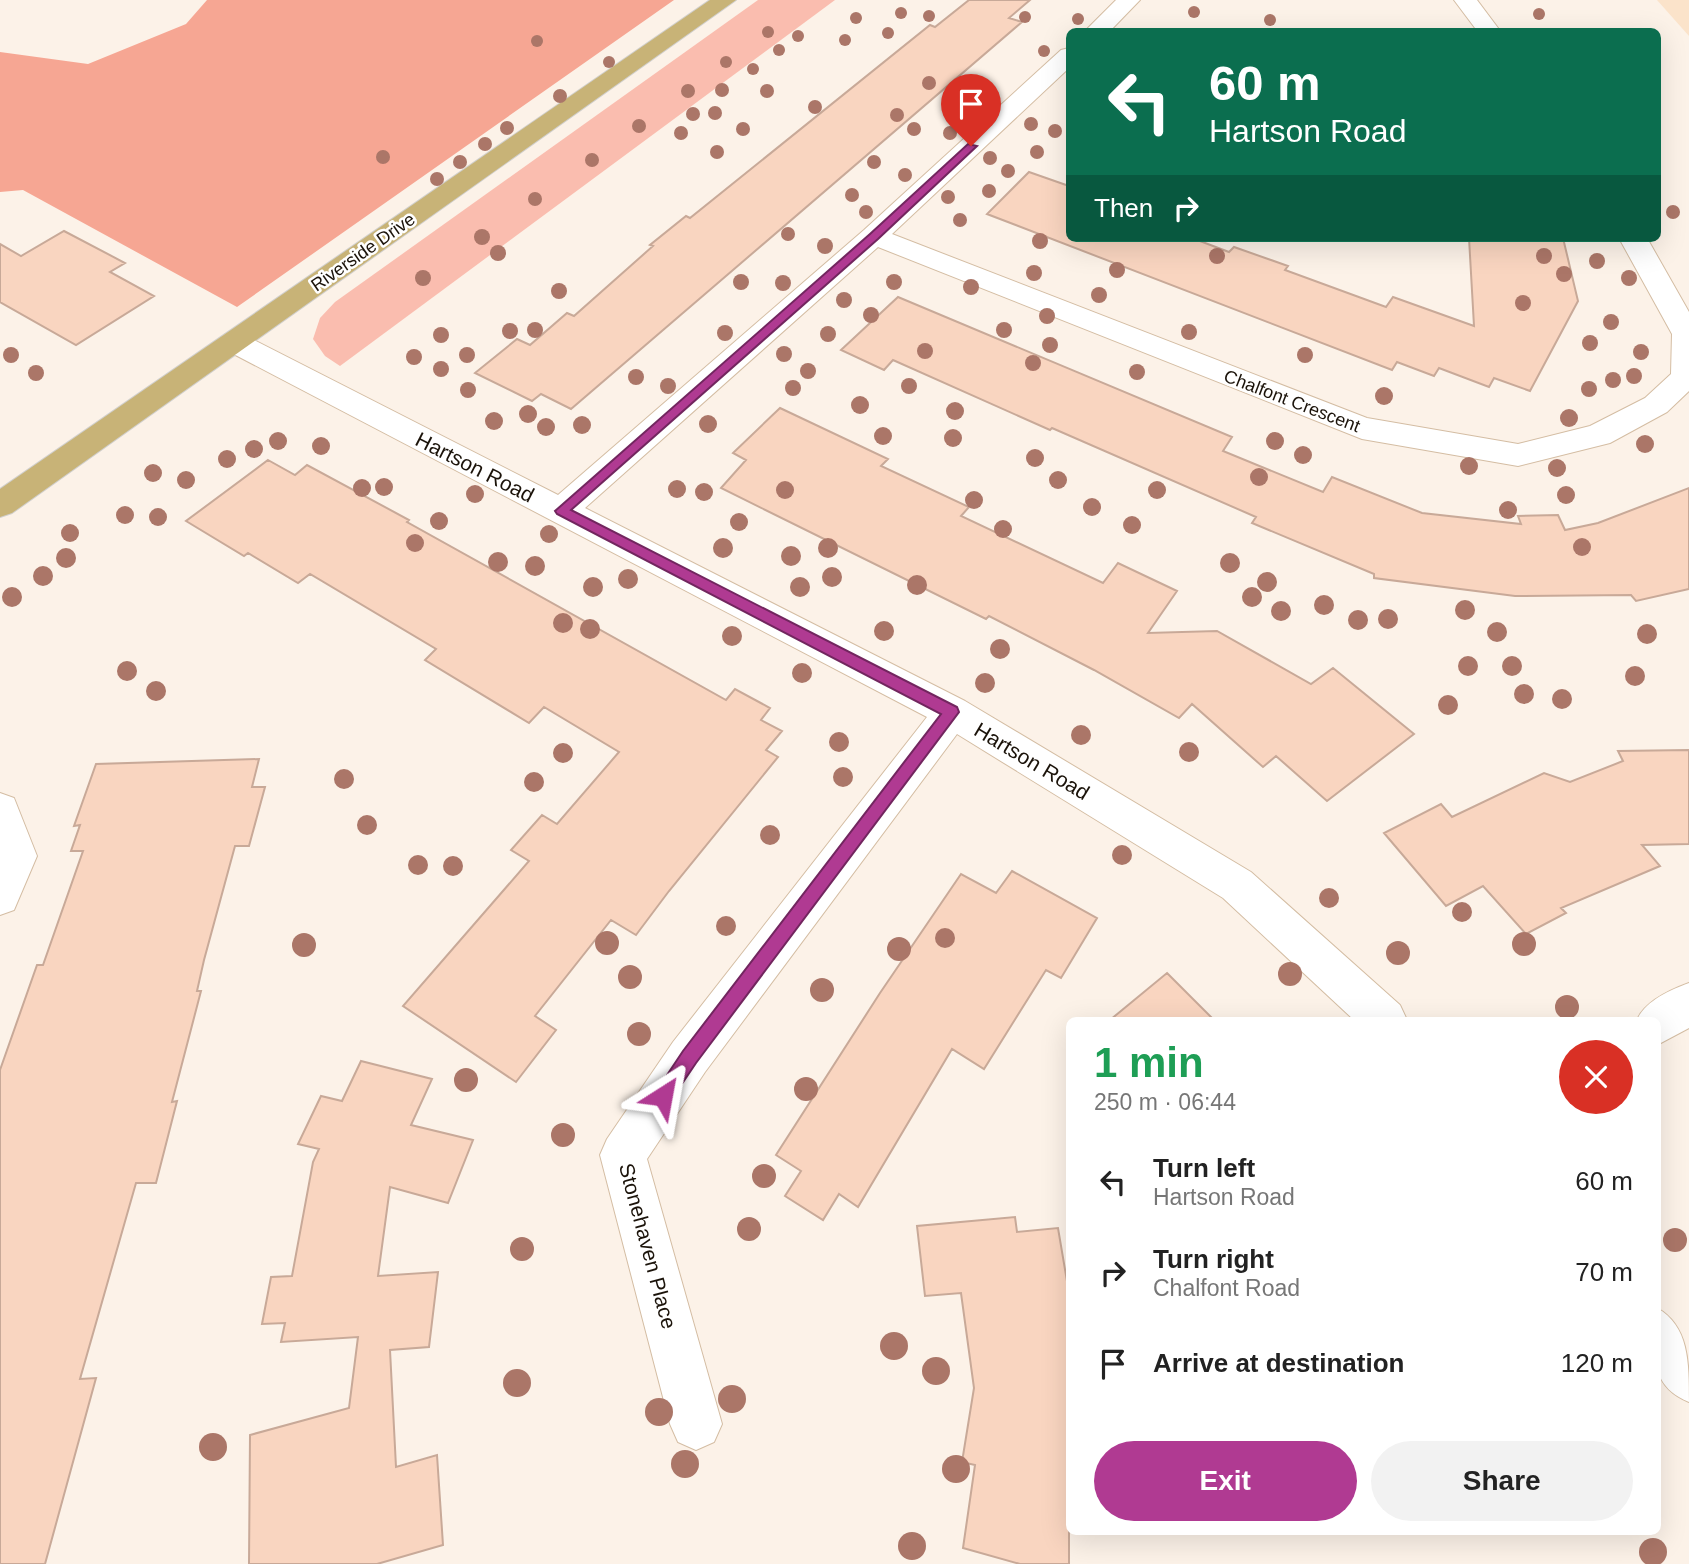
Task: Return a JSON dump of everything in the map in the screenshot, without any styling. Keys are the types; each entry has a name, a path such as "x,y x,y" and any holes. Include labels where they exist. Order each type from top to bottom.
{"main road":[{"name":"Riverside Drive","path":"0,505 725,0"}],"street":[{"path":"1099,28 1129,0"},
{"path":"1465,0 1487,28"},
{"path":"561,511 874,236 1066,58"},
{"name":"Chalfont Crescent","path":"874,236 1362,428 1518,455 1599,435 1656,405 1686,377 1687,334 1635,242"},
{"name":"Hartson Road","path":"234,342 951,712 1237,886 1382,1017"},
{"name":"Stonehaven Place","path":"696,1424 623,1155 689,1057 951,712"},
{"path":"0,810 17,856 0,897"},
{"path":"1661,1021 1689,1003"},
{"path":"1661,1338 1689,1377"}],"shaded area":[{"path":"207,0 674,0 237,307 23,190 0,192 0,52 88,64 186,24"},
{"path":"758,0 835,0 340,366 325,356 313,339 320,318 335,302"},
{"path":"1657,0 1689,0 1689,36"}],"building":[{"path":"969,0 1030,0 1009,18 1022,22 571,409 541,394 532,401 475,373 517,339 530,345 567,313 574,316 653,246 650,245 686,216 690,218 930,25 935,27"},
{"path":"1029,172 1066,185 1066,242 1203,242 1229,252 1234,247 1288,266 1285,270 1386,307 1393,297 1474,326 1469,242 1564,242 1578,301 1530,391 1494,378 1489,387 1439,368 1434,376 1397,362 1392,370 987,214"},
{"path":"64,231 125,263 110,272 154,296 76,345 0,302 0,244 21,256"},
{"path":"898,297 1232,437 1223,451 1323,492 1332,477 1422,513 1521,524 1518,516 1558,515 1565,530 1598,523 1689,488 1689,589 1636,601 1631,595 1515,596 1374,578 1374,574 1252,523 1256,517 1052,428 1050,430 893,360 884,370 841,350"},
{"path":"780,408 888,459 881,466 969,507 961,516 1103,583 1118,563 1177,591 1148,633 1217,631 1311,684 1333,668 1414,734 1327,801 1276,756 1263,767 1192,704 1179,718 989,616 986,619 721,488 746,460 733,453"},
{"path":"268,460 295,475 307,465 726,700 735,689 770,708 761,720 782,731 766,750 778,757 636,935 611,920 535,1016 556,1030 516,1082 403,1006 529,861 511,850 542,815 557,824 619,752 544,707 529,723 425,660 436,649 310,574 298,583 248,553 244,556 186,521"},
{"path":"1689,750 1689,844 1642,845 1660,866 1561,908 1566,913 1526,934 1483,886 1446,906 1384,833 1441,804 1452,817 1544,773 1570,782 1623,761 1618,751"},
{"path":"259,759 252,787 265,787 249,846 235,846 204,960 197,991 201,991 172,1102 177,1101 156,1183 136,1183 80,1379 96,1378 45,1564 0,1564 0,1070 37,965 43,965 83,851 71,851 80,825 74,826 96,764"},
{"path":"1012,871 1097,918 1061,978 1046,970 984,1069 952,1049 858,1207 839,1194 823,1220 785,1196 801,1171 776,1155 880,993 961,874 996,893"},
{"path":"1167,973 1211,1017 1114,1017"},
{"path":"361,1061 432,1079 411,1125 473,1140 448,1203 390,1187 378,1276 438,1272 429,1347 390,1350 396,1467 437,1455 443,1545 377,1564 249,1564 250,1435 349,1408 358,1337 281,1342 285,1323 262,1324 271,1277 292,1276 313,1162 319,1149 298,1144 321,1096 342,1101"},
{"path":"1015,1217 1017,1232 1058,1228 1066,1275 1066,1535 1069,1535 1069,1564 1020,1564 963,1548 975,1465 962,1462 974,1388 961,1293 925,1296 917,1226"}],"route":[{"path":"663,1096 689,1057 951,712 561,511 874,236 971,146"}]}
